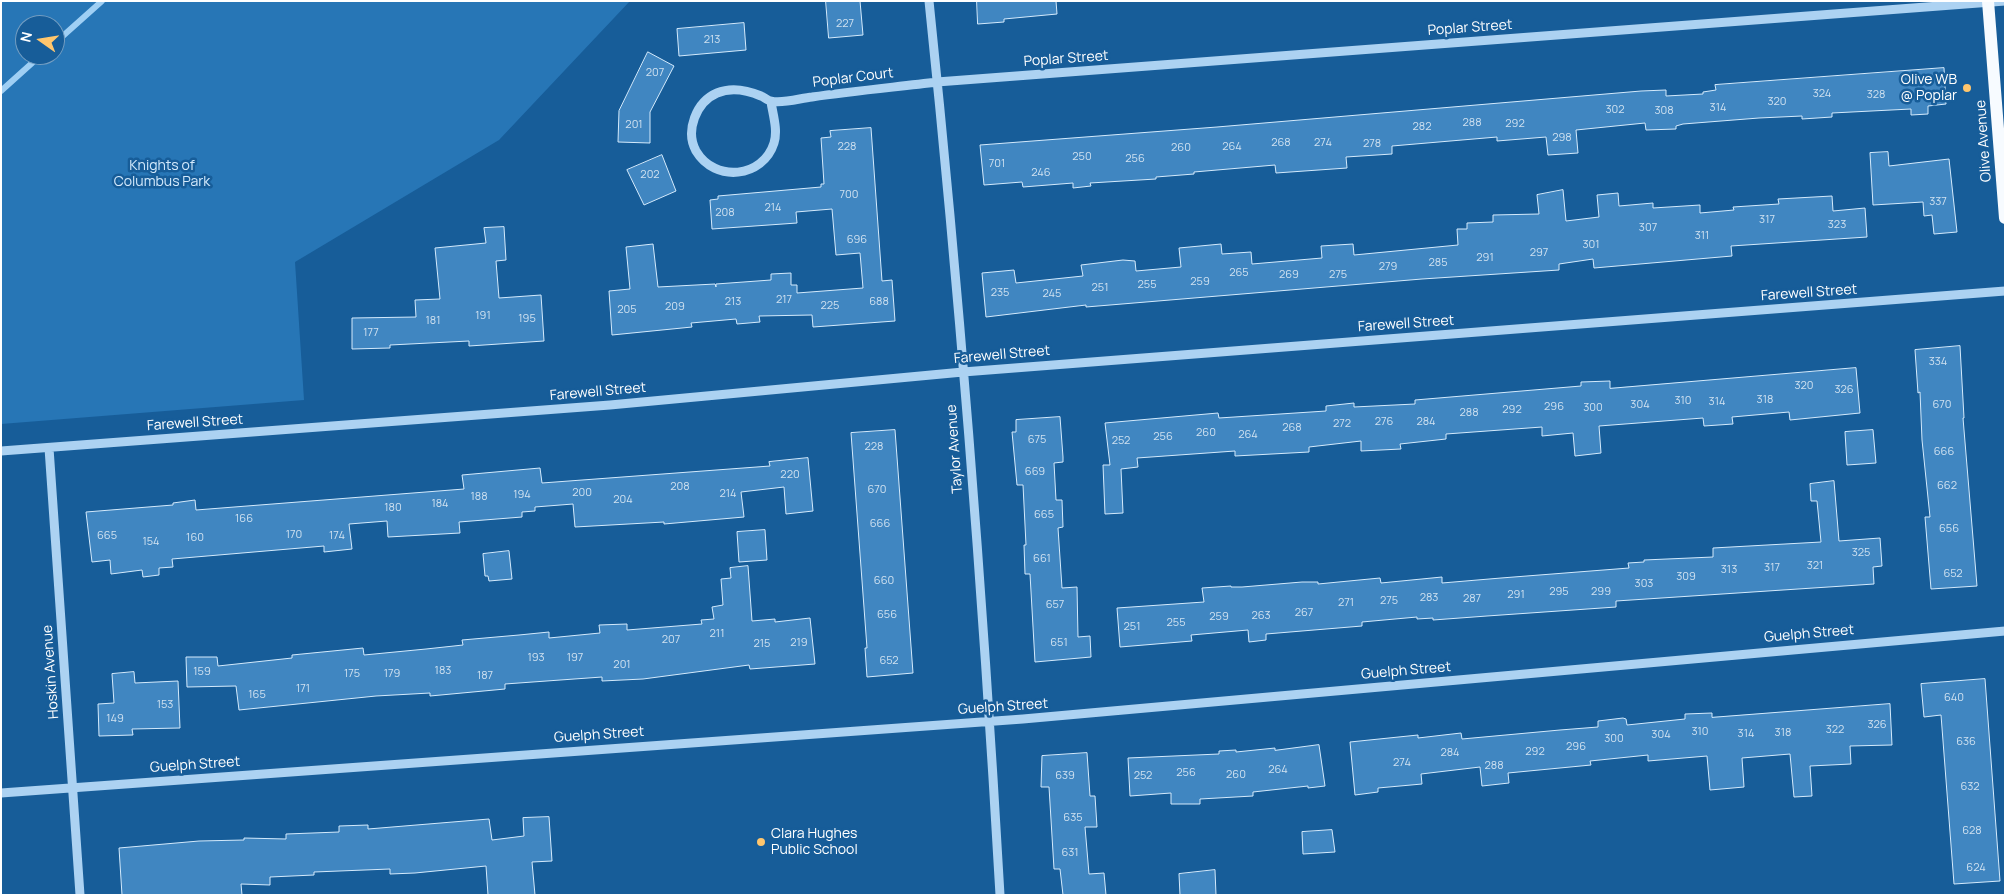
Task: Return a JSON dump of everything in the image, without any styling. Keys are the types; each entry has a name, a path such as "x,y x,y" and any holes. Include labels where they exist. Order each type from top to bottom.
{"main road":[{"name":"Olive Avenue","path":"1988,2 2005,218"}],"street":[{"name":"Taylor Avenue","path":"929,1 963,372 990,722 1000,895"},
{"name":"Poplar Street","path":"937,82 2005,1"},
{"name":"Poplar Court","path":"771,102 776,127 774,142 768,155 758,165 746,172 731,173 714,168 696,151 692,138 692,124 697,112 705,101 716,93 728,90 742,90 771,102 937,82"},
{"name":"Farewell Street","path":"1,451 610,405 963,372 2005,291"},
{"name":"Hoskin Avenue","path":"49,448 80,895"},
{"name":"Guelph Street","path":"1,793 990,722 2005,631"}],"green space":[{"name":"Knights of Columbus Park","path":"1,1 630,1 499,140 295,262 304,400 1,424"}],"building":[{"path":"826,1 860,1 863,35 829,38"},
{"path":"977,1 1056,1 1057,14 1004,19 1004,22 978,24"},
{"path":"744,23 746,50 679,56 677,29"},
{"path":"648,52 674,66 650,112 650,143 618,142 619,111"},
{"path":"1944,68 1946,104 1928,106 1928,114 1911,115 1911,109 1832,113 1832,117 1802,119 1802,116 1683,124 1676,126 1676,129 1646,130 1645,123 1576,130 1578,153 1548,155 1546,137 1497,141 1497,137 1392,146 1392,154 1346,157 1347,168 1276,173 1275,165 1194,172 1194,174 1156,177 1156,179 1090,183 1091,186 1073,188 1073,183 1023,187 1022,182 984,185 980,145 1641,91 1666,90 1666,96 1703,94 1703,92 1716,90 1715,85"},
{"path":"871,128 882,281 892,280 895,321 813,327 812,315 759,316 760,322 737,324 736,319 691,323 692,327 612,335 609,291 630,289 626,247 653,244 658,287 715,284 716,287 716,284 771,280 771,274 791,273 791,285 797,285 797,293 863,288 860,253 836,255 832,209 796,212 797,223 712,229 710,200 718,199 718,196 821,187 821,184 824,184 821,138 831,137 830,131"},
{"path":"1888,152 1889,166 1949,159 1957,232 1934,234 1932,215 1924,216 1923,202 1873,205 1870,153"},
{"path":"662,155 676,191 644,205 627,170"},
{"path":"1563,190 1566,221 1599,217 1597,195 1618,193 1619,206 1653,203 1653,208 1700,205 1700,213 1734,210 1733,207 1779,204 1778,199 1832,196 1833,211 1865,208 1867,237 1731,246 1732,256 1594,268 1593,259 1559,264 1559,270 1422,279 1086,307 1086,305 986,317 982,273 1014,270 1016,283 1083,276 1081,265 1123,260 1135,261 1136,271 1181,267 1179,248 1221,244 1222,254 1251,252 1252,264 1322,258 1321,246 1353,244 1354,255 1458,245 1457,229 1467,229 1467,223 1493,222 1493,215 1539,214 1537,195"},
{"path":"504,227 506,260 496,261 499,298 541,295 544,341 469,346 469,341 390,345 390,348 352,349 352,318 416,317 415,300 440,299 435,248 486,243 484,228"},
{"path":"1960,346 1963,418 1977,586 1931,589 1925,517 1930,517 1915,350"},
{"path":"1856,368 1860,413 1790,420 1789,412 1732,417 1733,424 1704,426 1703,418 1599,426 1601,453 1575,456 1573,433 1542,436 1542,427 1446,434 1446,439 1400,444 1401,449 1361,451 1361,441 1309,447 1309,452 1235,456 1235,451 1137,458 1138,467 1121,469 1123,513 1105,514 1103,465 1110,465 1105,423 1218,413 1219,418 1326,411 1326,406 1354,403 1354,407 1415,404 1415,400 1581,386 1581,382 1610,381 1610,388"},
{"path":"1060,417 1063,462 1054,463 1056,500 1062,500 1063,527 1058,528 1062,588 1077,587 1078,637 1090,636 1091,657 1035,662 1030,574 1025,574 1024,545 1026,545 1023,485 1017,485 1012,432 1016,432 1016,420"},
{"path":"895,430 913,673 867,677 865,648 867,648 851,433"},
{"path":"1873,430 1876,463 1847,465 1845,432"},
{"path":"808,458 813,511 786,514 784,487 741,492 744,517 664,524 664,522 575,527 573,504 535,507 535,511 522,512 522,517 459,522 460,533 388,537 387,521 349,524 352,549 324,552 324,546 172,559 173,567 159,568 159,575 143,577 142,570 111,574 110,560 92,562 86,512 173,505 173,503 195,500 196,510 464,489 462,475 540,468 542,483 770,466 769,462"},
{"path":"1834,481 1839,541 1880,538 1882,566 1873,567 1874,584 1616,601 1616,607 1433,620 1433,618 1417,619 1417,617 1362,622 1362,626 1266,634 1266,640 1249,642 1248,630 1191,635 1192,641 1120,647 1117,608 1204,602 1202,588 1302,582 1318,582 1318,584 1380,578 1381,583 1442,577 1442,583 1629,568 1628,563 1644,562 1644,560 1713,557 1713,548 1821,542 1817,501 1811,501 1810,484"},
{"path":"765,530 767,560 739,562 737,532"},
{"path":"509,551 512,579 489,581 488,576 485,576 483,554"},
{"path":"748,566 752,621 775,619 775,622 810,618 815,664 750,669 749,665 643,679 602,681 602,677 505,684 505,689 430,696 430,693 376,696 239,710 236,686 187,687 186,657 217,657 218,666 292,658 292,655 363,648 364,655 463,645 462,640 549,632 549,638 600,633 599,625 627,624 627,630 702,624 701,620 714,619 712,607 723,605 721,579 731,578 730,568"},
{"path":"134,672 135,683 178,681 180,728 132,729 133,735 99,736 98,704 114,703 112,674"},
{"path":"1985,679 2000,881 1954,884 1941,715 1924,717 1921,684"},
{"path":"1890,704 1892,745 1850,746 1851,764 1810,766 1812,796 1794,797 1790,754 1742,758 1744,787 1710,790 1707,756 1648,761 1648,755 1590,761 1591,765 1508,773 1509,783 1482,786 1480,767 1421,774 1422,784 1378,788 1378,792 1355,795 1350,742 1418,735 1418,738 1461,733 1462,739 1598,727 1598,721 1623,718 1626,719 1627,725 1685,719 1685,714 1712,713 1712,717"},
{"path":"1319,745 1325,786 1253,792 1253,796 1200,799 1200,804 1171,804 1171,793 1130,796 1128,758 1219,754 1219,751 1236,750 1236,752 1275,748 1275,750"},
{"path":"1087,753 1090,796 1095,796 1097,827 1085,827 1089,874 1104,873 1106,895 1063,895 1060,869 1054,869 1049,787 1041,787 1042,756"},
{"path":"549,817 552,861 532,862 535,895 488,895 486,866 415,873 390,874 390,869 314,872 314,875 270,877 270,885 241,884 242,895 122,895 119,848 199,841 244,840 244,838 286,839 286,834 339,832 339,826 368,825 368,829 489,819 492,840 524,836 523,818"},
{"path":"1332,830 1335,852 1303,854 1302,832"},
{"path":"1215,870 1216,895 1180,895 1179,874"}],"waterway":[{"path":"65,34 102,1"},
{"path":"1,91 30,65"}],"place":[{"name":"Olive WB @ Poplar","path":"1967,88"},
{"name":"Clara Hughes Public School","path":"761,842"}]}
